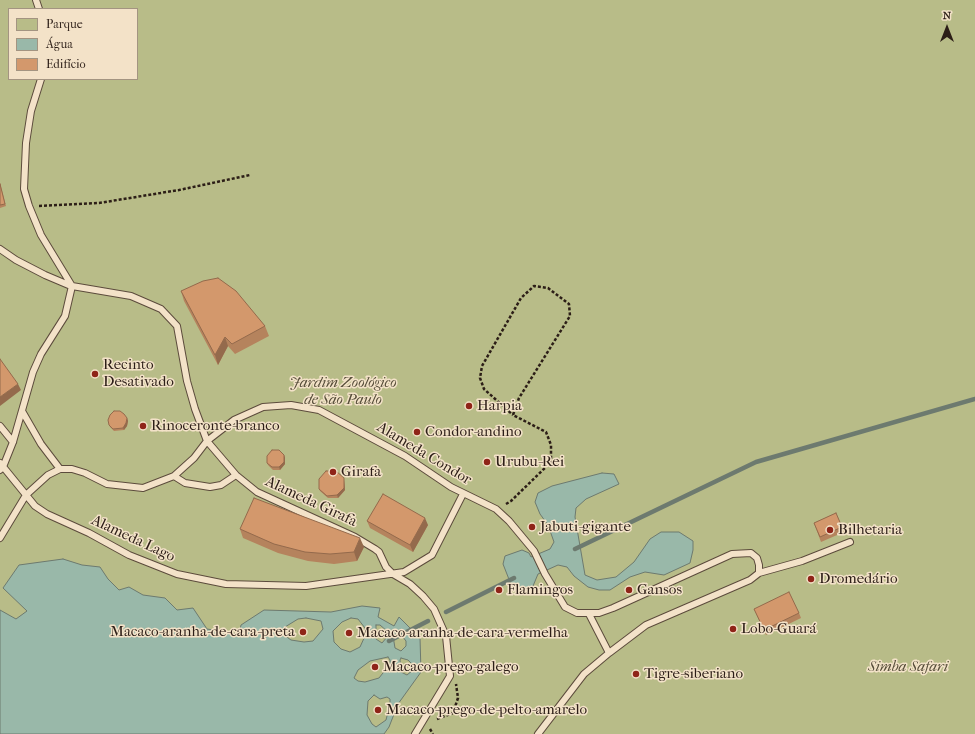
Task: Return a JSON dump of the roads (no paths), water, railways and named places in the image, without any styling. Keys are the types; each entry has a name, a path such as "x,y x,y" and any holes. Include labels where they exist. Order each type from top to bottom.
{"lane":[{"path":"0,475 1,467 13,442 33,372 40,354 65,316 72,286 41,235 28,206 24,189 26,143 31,111 41,80"},
{"path":"0,249 39,272 72,286 131,296 161,309 176,326 189,388 207,441"},
{"name":"Alameda Condor","path":"174,476 194,458 207,441 234,420 263,407 291,405 319,410 405,456 451,487 496,509 534,551 545,574 565,607 577,613 589,614"},
{"path":"22,411 41,444 60,469"},
{"path":"0,426 13,442"},
{"name":"Alameda Girafa","path":"207,441 236,474 257,492 355,537 379,552 386,567 393,574"},
{"name":"Alameda Lago","path":"1,467 35,506 47,514 89,533 129,555 177,574 234,584 306,586 393,574 415,566 432,555 464,494"},
{"path":"0,538 26,495 42,479 60,469 72,469 85,473 107,484 143,488 174,476 185,483 210,487 221,485 236,474"},
{"path":"538,734 584,674 646,625 750,580 759,573 790,565 850,542"},
{"path":"609,653 589,614 599,613 614,608 732,554 751,553 757,558 760,565 759,573"},
{"path":"393,574 414,588 434,609 446,636 449,655 450,676 415,734"}],"water":[{"path":"602,473 614,474 619,484 586,499 576,508 575,517 585,575 597,580 616,577 634,562 650,539 661,532 679,532 693,541 693,550 690,563 664,575 645,572 630,577 610,590 599,590 588,587 574,576 567,567 558,565 538,574 533,586 523,591 512,587 503,564 505,556 522,550 529,553 531,557 550,549 554,542 548,525 540,514 535,502 538,493 552,486"},
{"path":"63,559 82,565 100,567 108,579 119,590 129,587 143,595 165,598 177,610 193,608 207,629 239,634 241,625 264,610 331,612 362,606 380,608 378,617 394,626 399,617 420,638 421,672 398,704 389,727 384,734 0,734 0,610 16,619 27,611 3,588 19,565","holes":["306,618 321,621 323,629 313,641 304,642 291,640 284,635 283,629 298,619","351,618 358,619 365,628 365,636 360,647 350,652 341,649 334,642 333,631 342,622","376,625 380,625 388,632 387,637 382,643 376,639","395,634 402,636 406,641 406,646 401,651 395,648 393,636","388,657 390,660 390,664 379,678 365,682 358,681 354,678 358,670 370,661","401,658 408,660 413,665 413,670 407,675 401,672 400,660","374,695 380,699 387,697 390,699 386,720 376,727 372,724 367,715 368,701"]}],"waterway":[{"path":"575,549 756,462 975,399"},
{"path":"446,612 514,578"},
{"path":"389,641 428,621"}],"place":[{"name":"Recinto Desativado","path":"95,374"},
{"name":"Harpia","path":"469,406"},
{"name":"Rinoceronte-branco","path":"143,426"},
{"name":"Condor-andino","path":"417,432"},
{"name":"Urubu-Rei","path":"487,462"},
{"name":"Girafa","path":"333,472"},
{"name":"Jabuti-gigante","path":"532,527"},
{"name":"Bilhetaria","path":"830,530"},
{"name":"Dromedário","path":"811,579"},
{"name":"Flamingos","path":"499,590"},
{"name":"Gansos","path":"629,590"},
{"name":"Lobo-Guará","path":"733,629"},
{"name":"Macaco-aranha-de-cara-preta","path":"303,632"},
{"name":"Macaco-aranha-de-cara-vermelha","path":"349,633"},
{"name":"Macaco-prego-galego","path":"375,667"},
{"name":"Tigre-siberiano","path":"636,674"},
{"name":"Macaco-prego-de-pelto-amarelo","path":"378,710"}],"park label":[{"name":"Jardim Zoológico de São Paulo","path":"343,392"},
{"name":"Simba Safari","path":"908,667"}]}
